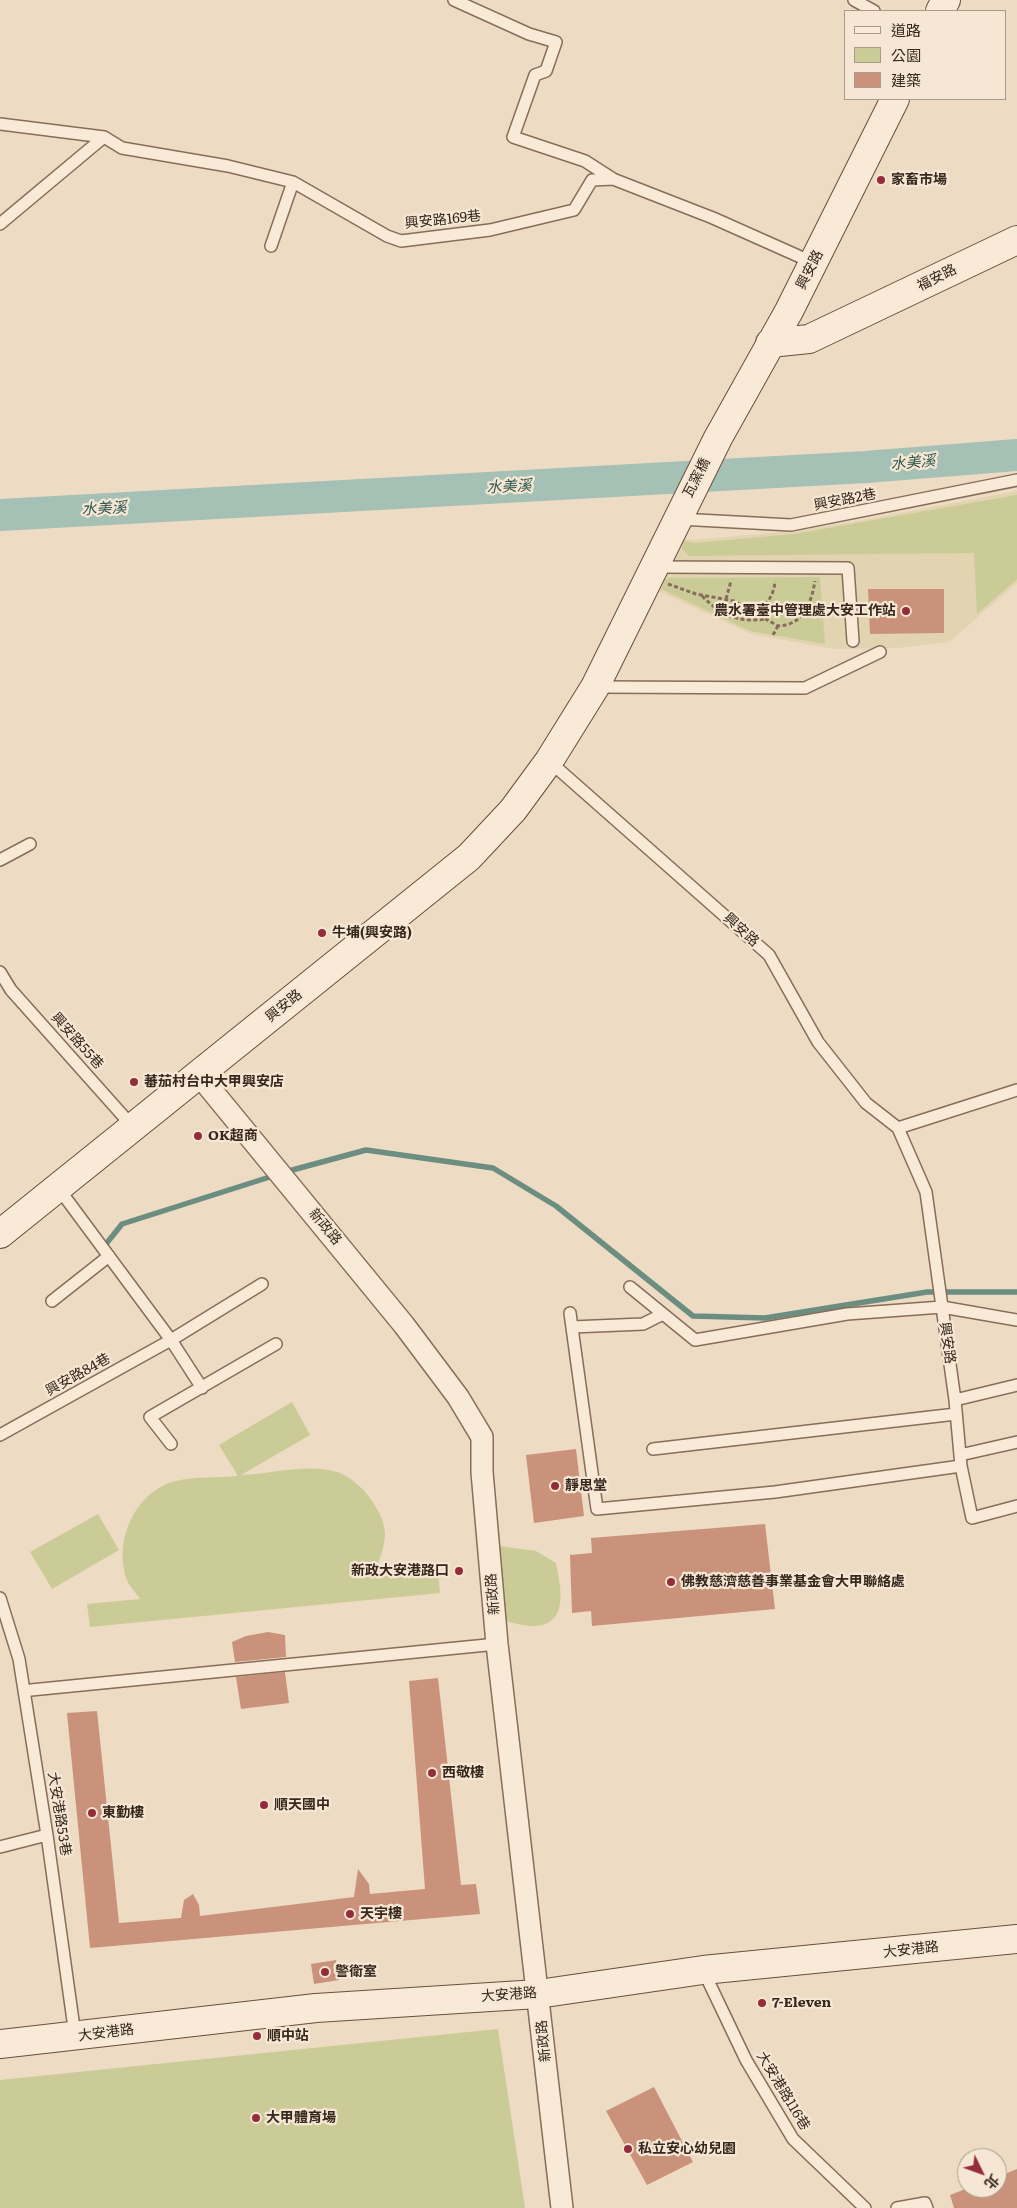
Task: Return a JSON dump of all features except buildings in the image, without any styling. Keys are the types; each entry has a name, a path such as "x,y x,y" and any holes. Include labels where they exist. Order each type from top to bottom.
{"street":[{"name":"興安路","path":"718,438 789,311 896,100"},
{"name":"福安路","path":"770,343 809,339 1017,240"},
{"name":"福安路","path":"789,311 825,319 856,316"},
{"name":"瓦窯橋","path":"677,519 718,438"},
{"name":"興安路","path":"0,1234 59,1189 469,857 513,810 549,760 595,686 659,575 677,519"},
{"name":"新政路","path":"199,1075 404,1325 458,1397 482,1437 482,1472 497,1644 562,2208"},
{"name":"大安港路","path":"0,2044 75,2037 316,2008 538,1994 703,1970 1017,1940"}],"lane":[{"path":"454,0 529,34 556,42 546,71 535,76 513,137 585,161 613,179 713,218 814,263"},
{"path":"854,0 872,10"},
{"name":"興安路169巷","path":"0,124 104,137 122,148 228,166 292,182 387,236 401,241 490,230 574,210 592,180 613,179"},
{"path":"0,224 104,137"},
{"path":"271,246 292,182"},
{"name":"興安路2巷","path":"677,519 791,525 1017,480"},
{"path":"659,575 773,568 848,568 853,641"},
{"path":"595,686 805,688 880,652"},
{"name":"興安路","path":"549,760 770,956 818,1042 866,1103 898,1128 926,1192 955,1400 961,1460 972,1518 1017,1506"},
{"path":"0,860 30,844"},
{"name":"興安路55巷","path":"0,972 11,990 134,1128"},
{"path":"898,1128 1017,1090"},
{"path":"59,1189 171,1340 202,1388"},
{"path":"52,1301 109,1256"},
{"name":"興安路84巷","path":"0,1435 171,1340 262,1284"},
{"path":"630,1287 694,1340 847,1314 942,1307 1017,1320"},
{"path":"570,1313 597,1509 776,1492 961,1460 1017,1442"},
{"path":"572,1327 643,1324 663,1314"},
{"path":"171,1444 150,1417 276,1344"},
{"path":"955,1400 1017,1385"},
{"path":"653,1449 956,1414"},
{"name":"大安港路53巷","path":"0,1598 19,1659 47,1835 75,2037"},
{"path":"31,1690 497,1644"},
{"path":"0,1847 47,1835"},
{"name":"大安港路116巷","path":"703,1970 746,2060 793,2139 865,2208"},
{"path":"897,2208 925,2203 926,2208"}],"path":[{"path":"753,610 762,607 771,597 775,584 773,568"},
{"path":"659,575 684,591 734,601 753,610 778,626 796,622 808,608 817,568"},
{"path":"701,595 719,611 731,618 745,621 766,619"},
{"path":"773,635 778,626"}],"shaded area":[{"path":"1017,491 1017,583 949,642 897,648 835,649 751,634 658,591 682,539 693,540 794,531"}],"green space":[{"path":"1017,495 1017,579 977,614 974,553 689,556 682,549 681,541 696,543 794,534"},
{"path":"820,577 825,644 750,631 661,589 665,580 669,578"},
{"path":"292,1402 310,1435 241,1475 314,1469 345,1475 368,1496 375,1505 384,1524 384,1545 373,1577 438,1572 440,1593 90,1627 87,1604 140,1599 127,1580 123,1565 123,1549 126,1534 139,1506 149,1495 176,1481 238,1476 219,1445"},
{"path":"98,1514 119,1550 52,1589 30,1552"},
{"path":"499,1546 536,1551 556,1563 560,1592 559,1610 554,1618 547,1623 533,1626 505,1621"},
{"name":"大甲體育場","path":"498,2029 525,2208 0,2208 0,2080"}],"waterway":[{"name":"水美溪","path":"0,515 866,467 1017,455"},
{"path":"285,1172 366,1150 493,1168 556,1206 693,1316 765,1318 927,1292 1017,1292"},
{"path":"106,1244 122,1224 276,1175"}],"place":[{"name":"家畜市場","path":"881,180"},
{"name":"農水署臺中管理處大安工作站","path":"906,611"},
{"name":"牛埔(興安路)","path":"322,933"},
{"name":"蕃茄村台中大甲興安店","path":"134,1082"},
{"name":"OK超商","path":"198,1136"},
{"name":"靜思堂","path":"555,1486"},
{"name":"新政大安港路口","path":"459,1571"},
{"name":"佛教慈濟慈善事業基金會大甲聯絡處","path":"671,1582"},
{"name":"西敬樓","path":"432,1773"},
{"name":"順天國中","path":"264,1805"},
{"name":"東勤樓","path":"92,1813"},
{"name":"天宇樓","path":"350,1914"},
{"name":"警衛室","path":"325,1972"},
{"name":"7-Eleven","path":"762,2003"},
{"name":"順中站","path":"257,2036"},
{"name":"大甲體育場","path":"256,2118"},
{"name":"私立安心幼兒園","path":"628,2149"}]}
